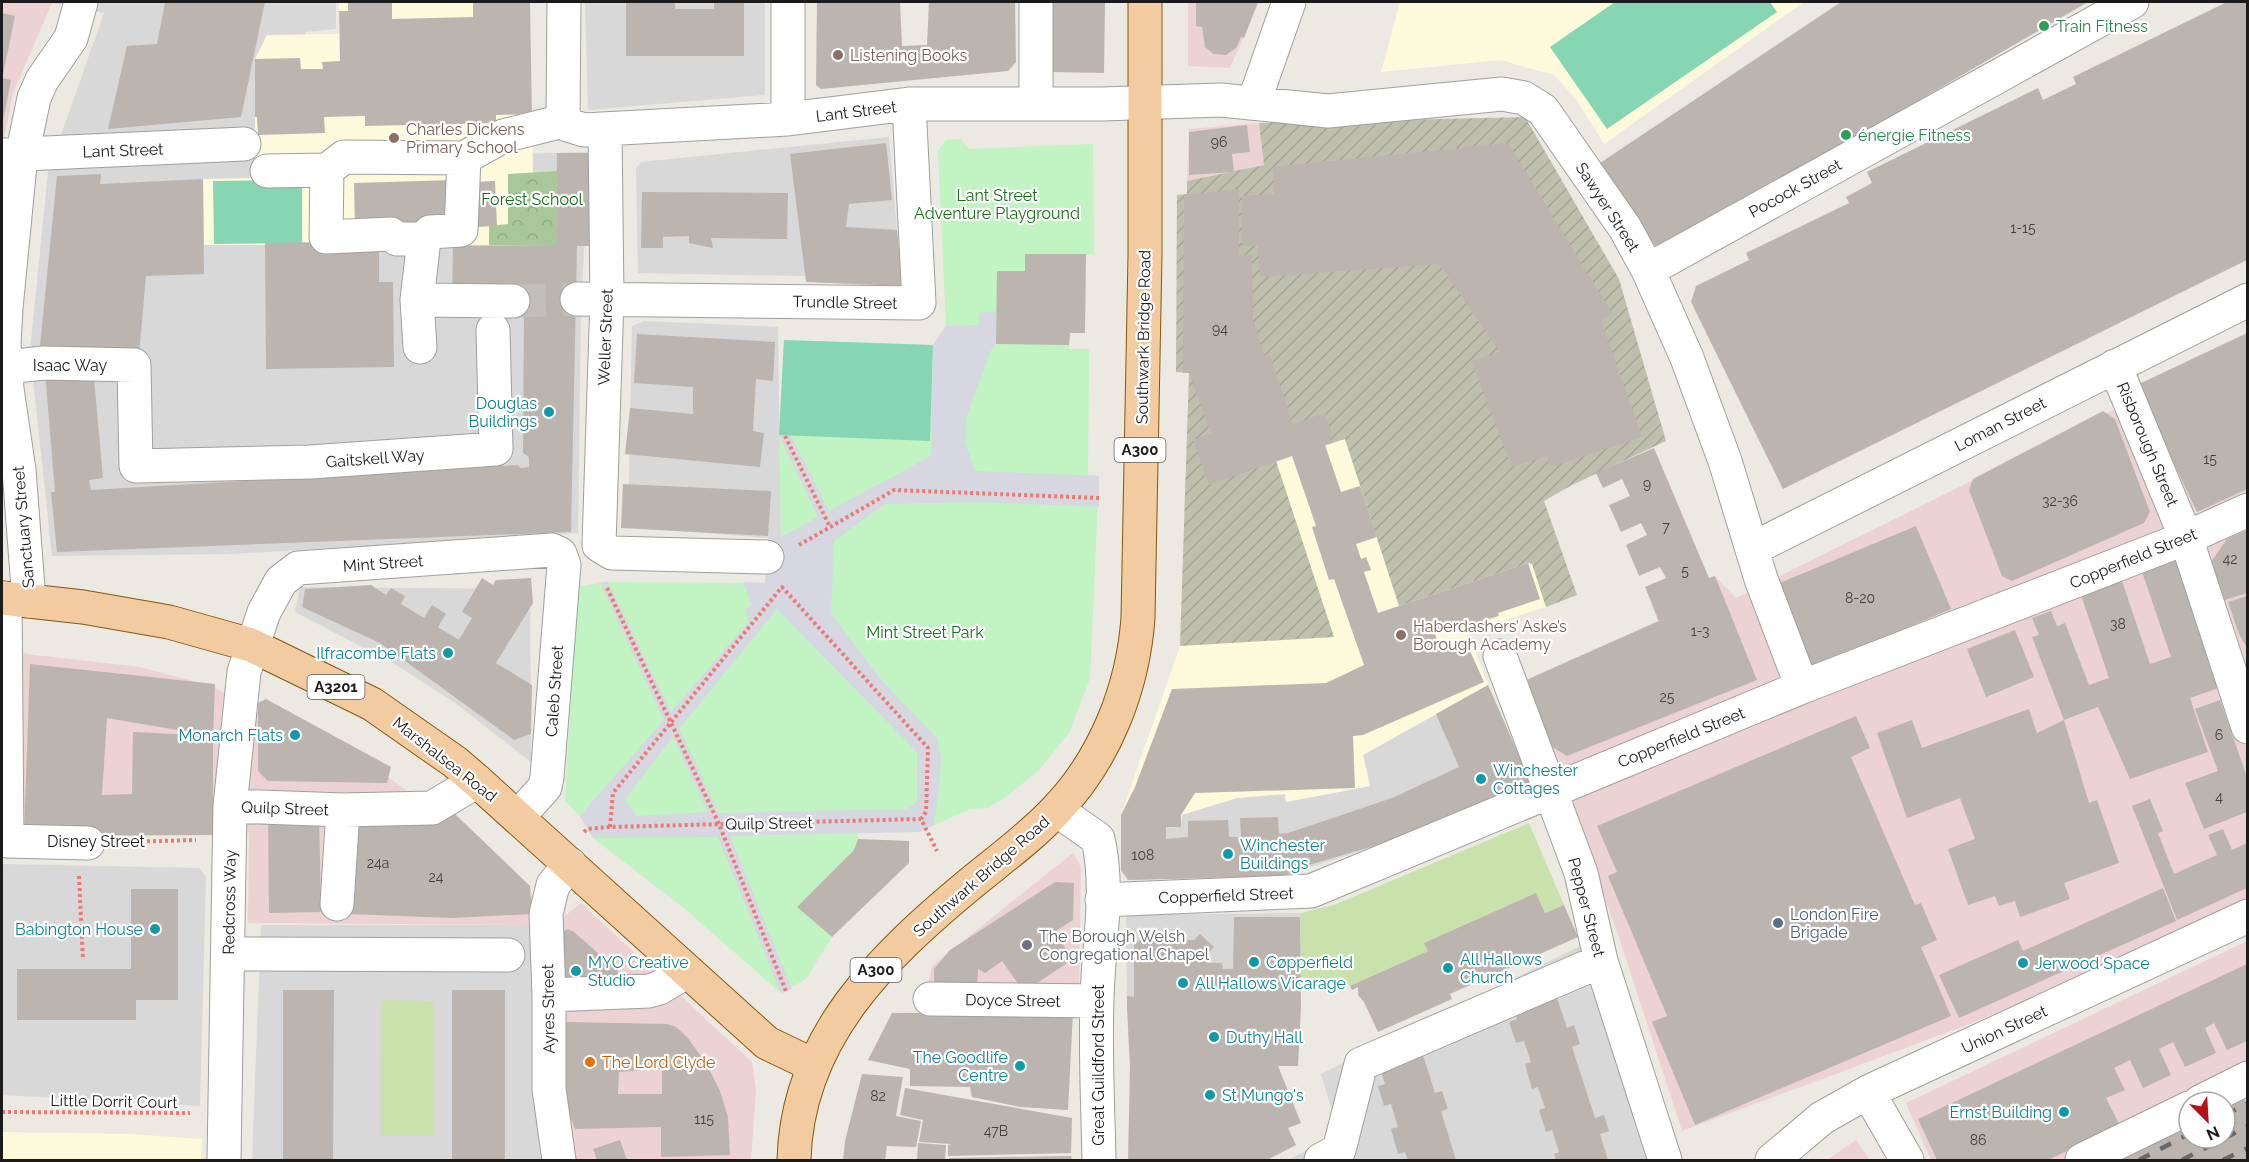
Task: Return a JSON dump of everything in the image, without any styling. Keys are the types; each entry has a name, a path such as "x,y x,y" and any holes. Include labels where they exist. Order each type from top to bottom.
{"main road":[{"name":"Southwark Bridge Road","path":"794,1161 800,1101 813,1065 843,1011 875,970 913,933 1057,810 1083,777 1113,724 1126,688 1136,644 1145,255 1146,2"},
{"name":"Marshalsea Road","path":"12,599 169,622 251,645 372,704 477,781 767,1043 813,1065"}],"street":[{"name":"Sanctuary Street","path":"4,797 19,470 5,382 12,154 42,80 71,39 81,2"},
{"path":"267,171 327,170 344,157 464,158 503,136 566,123 564,2"},
{"path":"788,2 788,119"},
{"path":"1036,2 1036,104"},
{"path":"1254,102 1289,2"},
{"name":"Pocock Street","path":"1648,270 2132,2"},
{"name":"Sawyer Street","path":"1145,103 1221,100 1254,102 1302,111 1328,111 1502,94 1524,98 1543,110 1625,228 1648,270 1687,358 1725,461 1752,549 1802,687"},
{"name":"Lant Street","path":"566,123 584,130 788,119 909,104 1145,103"},
{"name":"Trundle Street","path":"592,298 919,303 909,104"},
{"name":"Weller Street","path":"599,545 592,298 605,129"},
{"name":"Lant Street","path":"12,154 243,144"},
{"path":"420,347 417,300 424,239 430,232 462,230 464,158"},
{"path":"327,170 326,237 391,234 397,239 424,239"},
{"path":"417,300 513,301"},
{"name":"Loman Street","path":"1752,549 2247,300"},
{"name":"Gaitskell Way","path":"134,365 136,466 310,462 496,449 493,330"},
{"name":"Isaac Way","path":"5,382 44,363 134,365"},
{"name":"Risborough Street","path":"2115,366 2186,538 2247,727"},
{"name":"Copperfield Street","path":"1102,900 1311,891 1802,687 2186,538 2247,510"},
{"path":"599,545 612,554 776,567"},
{"name":"Mint Street","path":"251,645 264,612 281,581 298,568 552,550 560,554"},
{"name":"Caleb Street","path":"518,817 545,787 548,777 564,565 560,554"},
{"name":"Redcross Way","path":"224,1161 227,1114 231,806 244,672 251,645"},
{"name":"Pepper Street","path":"1500,656 1581,873 1601,961 1665,1161"},
{"name":"Quilp Street","path":"231,806 343,810 432,808 477,781"},
{"name":"Disney Street","path":"4,797 7,841 82,843"},
{"path":"338,904 343,810"},
{"name":"Great Guildford Street","path":"1057,810 1098,839 1102,900 1096,1001 1099,1161"},
{"name":"Ayres Street","path":"559,1161 549,1089 546,914 553,885 570,864"},
{"name":"Union Street","path":"1772,1161 1822,1118 1868,1092 2247,916"},
{"path":"228,954 508,956"},
{"path":"1321,1161 1339,1150 1361,1064 1601,961"},
{"path":"549,995 611,993 658,988 686,972"},
{"name":"Doyce Street","path":"930,999 1096,1001"},
{"path":"2224,1090 2247,1078"},
{"path":"1868,1092 1907,1161"},
{"path":"2082,1161 2177,1114"}],"path":[{"path":"786,436 830,527"},
{"path":"797,546 894,490 1098,498"},
{"path":"599,545 601,576 719,824 786,991"},
{"path":"776,567 782,587 928,747 926,812 921,819 937,851"},
{"path":"610,827 613,793 672,724 782,587"},
{"name":"Quilp Street","path":"583,833 587,829 610,827 921,819"},
{"name":"Disney Street","path":"82,843 230,841"},
{"path":"82,843 83,960"},
{"path":"778,985 782,981"},
{"name":"Little Dorrit Court","path":"2,1112 227,1114"}],"shaded area":[{"path":"2,2 52,3 13,93 2,148"},
{"path":"13,2 336,2 336,29 305,32 314,160 589,152 581,310 578,533 232,554 52,556 30,351 48,172 104,13 52,3"},
{"name":"Charles Dickens Primary School","path":"339,2 530,2 533,172 556,245 204,245 203,179 255,178 255,59 267,35 339,34"},
{"path":"585,2 765,2 765,95 588,110"},
{"path":"1188,2 1259,2 1230,68 1188,66"},
{"path":"1400,2 1804,2 1604,144 1576,99 1554,75 1500,60 1381,72"},
{"path":"1525,117 1619,279 1666,441 1572,485 1544,501 1577,595 1546,607 1532,564 1528,563 1399,606 1345,439 1276,461 1334,637 1180,646 1189,373 1176,372 1177,195 1187,194 1187,181 1264,165 1259,123"},
{"path":"1259,123 1264,165 1187,181 1189,129"},
{"path":"889,137 901,278 638,273 636,168 641,162"},
{"path":"996,311 996,344 990,352 966,419 965,443 975,471 1099,476 1099,507 979,502 885,504 834,541 831,613 882,681 937,738 941,759 939,790 934,825 920,832 730,836 792,989 781,993 718,837 593,838 580,816 664,720 600,583 608,582 671,712 749,621 746,609 752,606 743,582 765,583 768,538 781,537 818,517 779,435 791,436 829,511 931,456 933,345 946,326 979,325 979,313","holes":["777,609 917,752 917,802 907,809 719,813 679,729","673,737 708,812 636,816 625,799"]},
{"path":"644,321 778,327 781,545 768,538 628,527 632,326"},
{"path":"2247,344 2247,906 1967,1025 1682,1131 1617,931 1524,681 1658,621 1651,604 1715,576 1736,598"},
{"name":"Haberdashers’ Aske’s Borough Academy","path":"1345,439 1399,606 1532,563 1546,607 1468,632 1488,685 1363,755 1370,786 1286,802 1285,794 1237,798 1182,815 1181,827 1165,815 1121,815 1180,646 1334,637 1276,461"},
{"name":"Ilfracombe Flats","path":"300,587 530,589 531,762 455,703 393,663 295,612"},
{"path":"2,634 26,654 140,667 212,686 262,714 347,748 455,825 534,898 534,925 248,923 249,833 24,836"},
{"path":"1488,685 1531,783 1404,837 1283,876 1128,880 1121,870 1121,815 1166,815 1181,826 1181,815 1237,798 1285,794 1286,802 1370,786 1363,755"},
{"path":"1073,853 1081,868 1079,989 927,989 932,966"},
{"path":"2,864 199,868 206,877 200,1106 2,1095"},
{"path":"581,903 752,1062 756,1090 751,1160 569,1160 551,927"},
{"path":"1301,913 1301,1007 1127,1008 1126,915"},
{"path":"261,925 534,925 545,1160 252,1160"},
{"path":"2247,941 2247,1084 2236,1090 2177,1090 2177,1121 2105,1160 1931,1160 1906,1103"},
{"path":"1582,945 1650,1160 1288,1160 1339,1134 1321,1074"},
{"path":"2,1132 131,1134 202,1139 201,1160 2,1160"},
{"path":"1856,1140 1870,1160 1827,1160"}],"green space":[{"path":"1615,2 1770,2 1777,12 1607,129 1550,47"},
{"name":"Mint Street Park","path":"961,139 969,149 1093,144 1094,254 1086,255 1070,333 1069,349 1089,349 1088,475 1099,476 1090,678 1069,733 1038,771 988,808 970,809 934,825 934,801 917,802 908,809 855,810 858,839 854,850 797,907 832,937 806,979 781,993 685,909 593,838 580,816 565,801 577,587 604,582 765,583 768,538 781,537 779,435 784,340 933,345 946,326 938,150 946,140"},
{"name":"Forest School","path":"557,171 556,245 489,245 489,226 508,224 508,174"},
{"path":"302,180 302,243 214,244 213,181"},
{"path":"784,340 933,345 930,441 779,435"},
{"path":"1529,823 1564,905 1545,913 1536,893 1425,944 1428,951 1350,986 1301,977 1301,913 1334,905"},
{"path":"382,1000 434,1001 433,1136 381,1136"}],"building":[{"path":"165,2 265,2 241,117 108,129 127,46 157,44"},
{"path":"348,2 392,2 392,19 473,17 473,2 530,2 532,114 496,115 496,123 365,126 365,116 324,117 325,133 258,135 257,117 255,117 255,59 300,58 301,69 323,69 322,62 340,61 339,11 348,11"},
{"path":"626,2 675,2 675,9 714,9 714,2 744,2 744,56 626,56"},
{"path":"817,2 900,2 902,46 927,45 929,2 1015,2 1016,62 1008,71 821,89 816,85"},
{"path":"1053,2 1105,2 1104,73 1052,72"},
{"path":"1196,2 1258,2 1244,38 1241,37 1236,48 1226,55 1214,54 1205,47 1202,27 1196,26"},
{"path":"1841,2 2088,2 1659,251 1597,165"},
{"path":"2227,2 2247,2 2247,260 1783,489 1691,302 1696,286 1749,260 1746,253 1849,203 1846,197 1872,183 1867,172 2038,88 2043,100 2076,84 2073,77"},
{"path":"2,13 15,16 3,75 2,75"},
{"path":"2,78 11,80 3,121 2,121"},
{"path":"1247,125 1250,152 1232,154 1234,172 1189,175 1189,132"},
{"path":"886,143 892,200 849,204 846,227 897,230 903,286 806,282 790,154"},
{"path":"1508,143 1612,313 1601,320 1642,437 1550,467 1547,456 1512,467 1471,361 1500,352 1439,264 1260,277 1258,246 1242,246 1242,196 1274,194 1273,167"},
{"name":"Douglas Buildings","path":"557,153 590,153 589,246 577,246 571,532 57,552 51,492 55,492 45,372 93,367 103,478 89,480 91,490 518,465 521,468 529,467 529,457 523,453 524,309 452,295 453,246 556,245"},
{"path":"101,174 100,184 203,179 204,274 146,276 139,355 40,346 57,176"},
{"path":"454,180 456,227 355,230 354,183"},
{"path":"495,181 497,226 475,227 473,182"},
{"path":"1239,189 1239,255 1252,255 1253,320 1265,357 1270,355 1293,424 1325,413 1332,434 1329,435 1332,443 1325,445 1341,492 1360,486 1377,537 1356,544 1361,559 1366,557 1371,570 1364,572 1378,613 1528,563 1540,599 1498,613 1499,616 1435,634 1441,652 1465,640 1484,682 1363,735 1353,736 1355,788 1195,793 1181,815 1181,827 1166,827 1166,839 1188,837 1188,821 1228,820 1229,837 1241,837 1240,818 1278,817 1279,834 1288,833 1392,798 1459,767 1436,714 1488,685 1531,783 1404,837 1292,870 1291,873 1283,876 1128,880 1121,870 1121,815 1135,787 1172,689 1326,683 1364,665 1334,579 1329,580 1312,527 1316,526 1292,456 1209,485 1193,440 1211,433 1189,372 1183,373 1184,195"},
{"path":"642,192 788,193 787,239 711,238 713,248 689,243 689,236 663,237 663,248 641,248"},
{"path":"330,242 379,251 379,282 393,282 394,367 266,369 265,243"},
{"path":"1025,254 1086,254 1085,333 1070,333 1069,345 996,344 997,271 1025,271"},
{"path":"2247,333 2247,489 2197,512 2137,385"},
{"path":"637,334 775,342 773,381 756,379 753,431 764,433 760,467 625,454 630,408 693,414 693,387 634,383"},
{"path":"2103,411 2115,419 2150,512 2144,523 2012,581 2002,576 1969,490 1973,479"},
{"path":"1654,448 1709,578 1715,576 1757,680 1567,756 1546,743 1524,681 1659,621 1645,587 1666,578 1660,567 1639,576 1626,545 1647,535 1641,523 1621,532 1609,505 1630,496 1622,479 1603,488 1596,473"},
{"path":"623,484 771,491 768,536 621,528"},
{"path":"1916,526 1951,609 1804,671 1768,588"},
{"path":"2247,530 2247,593 2222,601 2207,568 2227,539"},
{"path":"2177,550 2224,686 2190,698 2208,752 2130,779 2098,707 2064,720 2032,637 2039,635 2032,618 2051,611 2057,626 2065,623 2089,685 2109,678 2080,592 2121,578 2150,664 2171,657 2139,563"},
{"name":"Ilfracombe Flats","path":"482,578 493,585 496,580 531,578 533,603 496,663 532,685 531,734 514,740 380,643 302,607 305,589 371,585 386,595 391,588 405,596 401,604 424,618 432,605 446,614 438,627 459,640 472,618 462,612"},
{"path":"2247,596 2247,648 2239,634 2228,602"},
{"path":"2015,630 2034,677 1986,697 1967,649"},
{"path":"30,664 215,684 213,835 24,836","holes":["107,718 213,736 133,732 132,794 102,795"]},
{"name":"Monarch Flats","path":"266,699 391,767 387,783 268,781 258,771 258,703"},
{"path":"2220,700 2247,777 2247,812 2204,829 2185,783 2218,771 2195,709"},
{"path":"2029,709 2037,733 2064,720 2089,803 2097,800 2119,863 2064,883 2070,899 2020,917 2015,901 1999,906 1995,896 1968,905 1948,849 1975,839 1960,798 1907,818 1877,733 1912,720 1922,748"},
{"name":"London Fire Brigade","path":"1856,716 1870,748 1851,757 1915,905 1921,903 1937,940 1921,947 1951,1016 1695,1125 1652,1022 1667,1016 1608,876 1617,872 1597,826"},
{"path":"2150,799 2163,831 2158,833 2174,874 2217,855 2208,835 2223,829 2232,850 2247,843 2247,888 2177,920 2132,806"},
{"path":"319,811 321,912 269,913 268,812"},
{"path":"350,811 454,813 530,886 532,914 452,918 349,914"},
{"path":"858,839 909,841 909,863 832,937 797,907 854,850"},
{"path":"1055,882 1074,883 1073,920 1054,932 1073,959 1024,992 1002,961 985,973 978,969 977,990 934,990 934,969 950,950"},
{"name":"Jerwood Space","path":"2163,888 2176,921 1959,1018 1939,975 2018,940 2023,951"},
{"name":"Babington House","path":"131,889 178,889 178,1000 136,1000 136,1020 17,1020 17,969 131,969"},
{"name":"All Hallows Church","path":"1536,893 1545,913 1564,905 1578,937 1450,994 1452,999 1378,1032 1364,1002 1358,995 1358,987 1352,990 1350,986 1428,951 1424,943"},
{"path":"1234,917 1300,917 1301,1007 1298,1066 1278,1066 1301,1123 1288,1128 1296,1145 1267,1160 1128,1160 1130,1067 1127,996 1134,997 1134,945 1140,940 1164,940 1163,934 1182,934 1182,940 1194,940 1200,934 1214,947 1207,955 1207,963 1222,963 1223,969 1233,969"},
{"path":"568,929 625,977 563,985 562,932"},
{"path":"2247,964 2247,1041 2227,1050 2214,1023 2205,1028 2216,1053 2185,1067 2173,1042 2159,1049 2171,1075 2143,1088 2130,1060 2114,1068 2125,1090 2106,1098 2120,1126 2048,1160 1937,1160 1918,1119"},
{"path":"283,990 334,990 333,1160 283,1160"},
{"path":"452,990 505,990 505,1160 452,1160"},
{"path":"1555,992 1567,1028 1574,1025 1580,1044 1572,1047 1595,1118 1604,1115 1609,1131 1600,1134 1608,1160 1556,1160 1554,1154 1559,1152 1552,1130 1546,1132 1539,1110 1545,1108 1538,1087 1532,1089 1525,1064 1531,1062 1524,1041 1516,1043 1509,1022 1517,1019 1513,1005"},
{"path":"1073,1012 1068,1110 1020,1107 972,1097 970,1087 910,1086 910,1069 868,1060 892,1013"},
{"path":"566,1022 667,1024 676,1027 687,1037 706,1063 720,1091 728,1117 730,1155 661,1157 661,1127 575,1129 562,1096 560,1031","holes":["662,1069 662,1094 618,1094 619,1072"]},
{"path":"1423,1055 1435,1093 1442,1091 1448,1109 1441,1111 1456,1160 1408,1160 1405,1152 1398,1154 1391,1129 1398,1127 1391,1104 1384,1106 1378,1086 1385,1084 1380,1069"},
{"path":"862,1074 903,1077 896,1116 921,1121 916,1147 887,1146 885,1160 843,1160 845,1141"},
{"path":"905,1088 1072,1118 1071,1153 948,1156 948,1145 952,1144 919,1142 923,1120 900,1115"},
{"path":"2240,1092 2247,1104 2247,1160 2109,1160 2177,1125 2177,1150 2237,1150 2237,1094"},
{"path":"620,1140 627,1160 597,1160 593,1149"},
{"path":"918,1143 946,1145 945,1160 917,1160"},
{"path":"1071,1156 1072,1160 949,1160 949,1158"}],"tunnel":[{"path":"513,301 577,299"}],"railway":[{"path":"2237,1109 2248,1103"},
{"path":"2237,1132 2248,1126"},
{"path":"2139,1160 2177,1140"},
{"path":"2223,1160 2248,1148"},
{"path":"2182,1160 2202,1150"}],"place":[{"name":"Train Fitness","path":"2044,26"},
{"name":"Listening Books","path":"838,55"},
{"name":"énergie Fitness","path":"1846,135"},
{"name":"Charles Dickens Primary School","path":"394,138"},
{"name":"Douglas Buildings","path":"549,412"},
{"name":"Haberdashers’ Aske’s Borough Academy","path":"1401,635"},
{"name":"Ilfracombe Flats","path":"448,653"},
{"name":"Monarch Flats","path":"295,735"},
{"name":"Winchester Cottages","path":"1481,779"},
{"name":"Winchester Buildings","path":"1228,854"},
{"name":"London Fire Brigade","path":"1778,923"},
{"name":"Babington House","path":"155,929"},
{"name":"The Borough Welsh Congregational Chapel","path":"1027,945"},
{"name":"Cøpperfield","path":"1254,962"},
{"name":"Jerwood Space","path":"2023,963"},
{"name":"All Hallows Church","path":"1448,968"},
{"name":"MYO Creative Studio","path":"576,971"},
{"name":"All Hallows Vicarage","path":"1183,983"},
{"name":"Duthy Hall","path":"1214,1037"},
{"name":"The Lord Clyde","path":"590,1062"},
{"name":"The Goodlife Centre","path":"1020,1066"},
{"name":"St Mungo's","path":"1210,1095"},
{"name":"Ernst Building","path":"2064,1112"}],"park label":[{"name":"Lant Street Adventure Playground","path":"997,204"}]}
